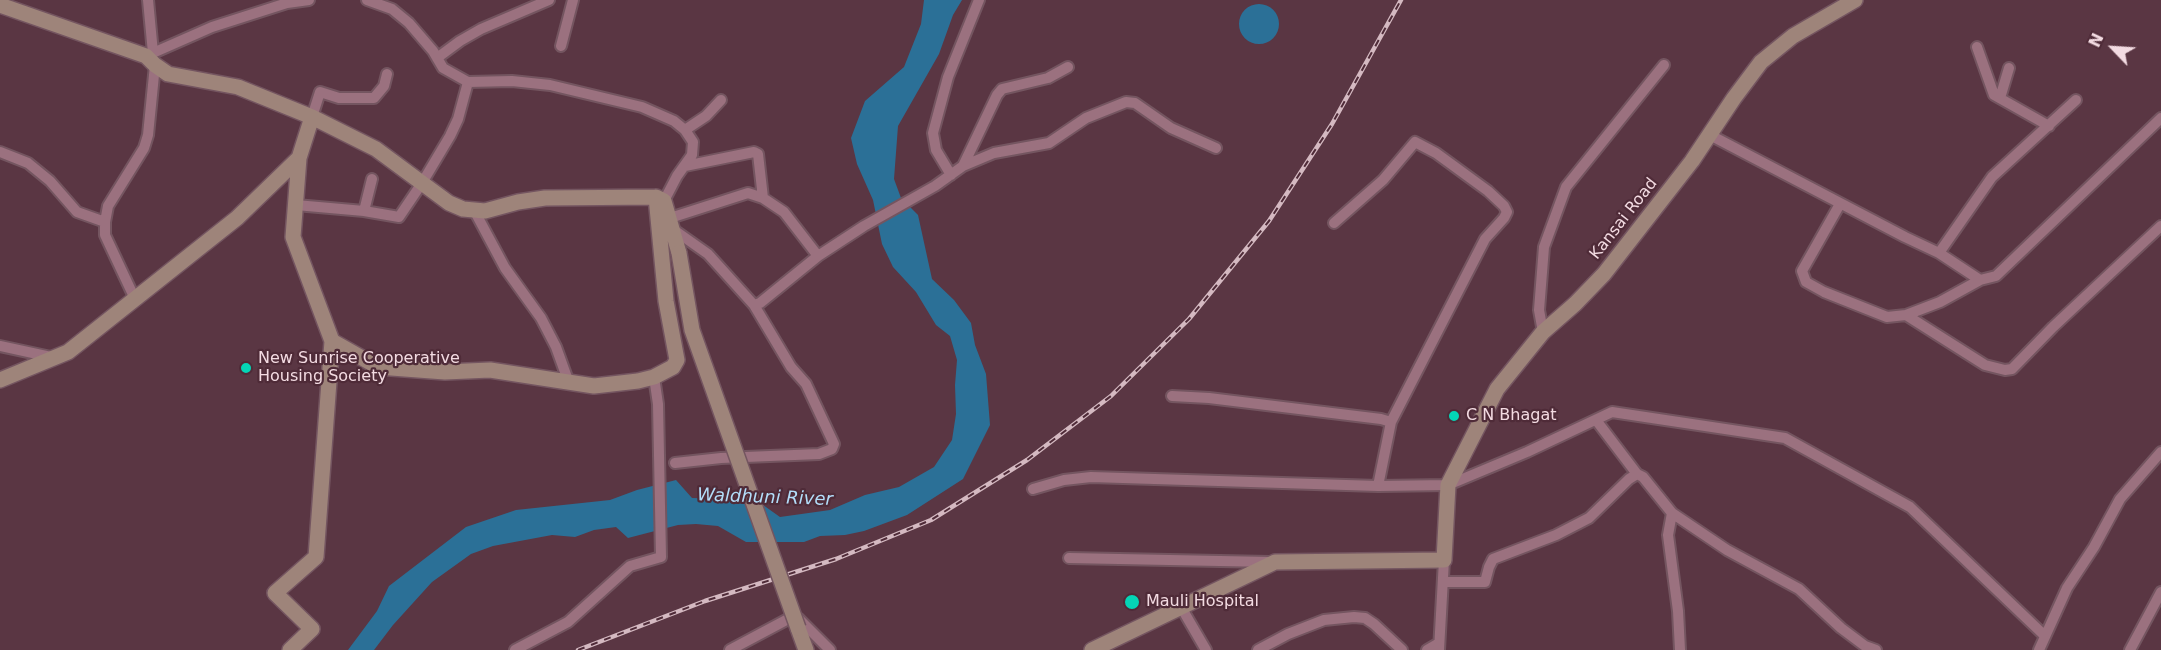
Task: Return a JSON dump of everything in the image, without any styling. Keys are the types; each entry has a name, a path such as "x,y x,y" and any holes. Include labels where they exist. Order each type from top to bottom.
{"street":[{"path":"135,299 105,235 105,222 108,206 144,148 148,135 151,58 148,0"},
{"path":"151,58 212,27 288,3 309,0"},
{"path":"332,341 378,367 445,372 490,370 594,386 654,377 673,367 677,360 666,301 660,199 692,155 693,141 685,130 674,120 642,107 587,93 550,85 512,81 468,82 443,68 410,23 392,9 367,0"},
{"path":"437,58 481,29 549,0"},
{"path":"561,46 573,0"},
{"name":"Kansai Road","path":"1448,484 1497,389 1543,332 1604,274 1692,161 1761,62 1793,36 1855,0"},
{"path":"951,175 936,150 933,134 948,77 979,1"},
{"path":"0,5 151,58 168,74 238,87 312,117 376,149 449,203 464,209 485,211 518,202 545,198 660,199"},
{"path":"1977,47 1990,90 1994,95 2049,126"},
{"path":"1543,332 1539,310 1544,247 1566,187 1664,65"},
{"path":"963,166 1002,89 1048,78 1068,67"},
{"path":"2000,98 2009,68"},
{"path":"290,650 312,629 275,593 316,557 332,341 293,237 299,158 320,92 339,98 374,98 384,86 387,74"},
{"path":"296,205 364,211 399,217 422,183 458,119 468,82"},
{"path":"685,130 706,116 721,100"},
{"path":"1939,253 1992,177 2076,100"},
{"path":"754,305 760,303 818,256 864,226 935,186 963,166 994,153 1057,140 1086,118 1130,101 1171,128 1216,148"},
{"path":"1840,204 1802,272 1806,282 1824,292 1887,317 1906,315 1940,302 1980,280 1996,276 2161,118"},
{"path":"1710,135 1939,253 1980,280"},
{"path":"1334,223 1383,180 1415,142 1436,153 1488,190 1507,212 1485,239 1391,422 1378,486"},
{"path":"0,152 28,163 50,181 77,212 105,222"},
{"path":"685,166 754,152 759,157 763,198"},
{"path":"0,380 51,357 68,352 237,218 299,158"},
{"path":"364,211 372,179"},
{"path":"672,224 747,193 763,198 784,212 818,256"},
{"path":"660,199 672,224 692,330 806,650"},
{"path":"474,210 505,268 546,328 556,347 569,383"},
{"path":"672,224 708,254 754,305 791,367 806,384 834,444 832,449 819,454 721,458 675,463"},
{"path":"1906,315 1985,365 2005,370 2012,369 2053,327 2161,226"},
{"path":"0,346 51,357"},
{"path":"515,650 568,622 630,566 661,557 658,404 654,377"},
{"path":"1172,396 1209,398 1391,422"},
{"path":"1033,489 1064,480 1091,477 1378,486 1448,484 1527,452 1612,412 1785,438 1910,507 2045,636"},
{"path":"1596,420 1637,474 1643,477 1672,513 1727,550 1799,589 1841,628 1865,646 1876,650"},
{"path":"2039,650 2067,588 2094,547 2120,499 2161,452"},
{"path":"1443,582 1485,582 1493,559 1557,535 1589,518 1629,478 1637,474"},
{"path":"1427,650 1439,647 1448,484"},
{"path":"1672,513 1668,535 1678,610 1680,650"},
{"path":"1070,558 1275,562 1444,560"},
{"path":"1092,650 1275,562"},
{"path":"2130,650 2161,592"},
{"path":"1181,608 1206,650"},
{"path":"1258,650 1288,634 1323,620 1354,616 1365,618 1374,624 1402,650"},
{"path":"730,650 790,618 798,618 830,650"}],"water":[{"path":"924,0 962,0 953,15 939,54 898,126 894,179 901,198 918,215 932,279 954,300 971,323 975,345 986,374 990,425 963,479 907,515 864,531 845,535 820,536 804,542 746,542 718,526 696,524 678,525 628,538 616,527 594,530 575,537 552,535 493,546 471,554 432,582 374,650 348,650 377,611 389,586 466,527 516,510 610,500 676,480 692,498 756,500 780,517 830,510 865,495 899,487 934,467 952,440 956,414 957,360 950,336 936,325 916,292 893,267 882,244 873,200 857,164 851,138 865,101 904,67 921,24"},
{"path":"1259,4 1273,10 1279,24 1273,38 1259,44 1245,38 1239,24 1245,10"}],"railway":[{"path":"578,650 705,601 836,559 931,520 1027,460 1111,396 1189,319 1269,221 1332,124 1401,0"}],"place":[{"name":"New Sunrise Cooperative Housing Society","path":"246,368"},
{"name":"C N Bhagat","path":"1454,416"},
{"name":"Mauli Hospital","path":"1132,602"}],"water label":[{"name":"Waldhuni River","path":"765,498"}]}
